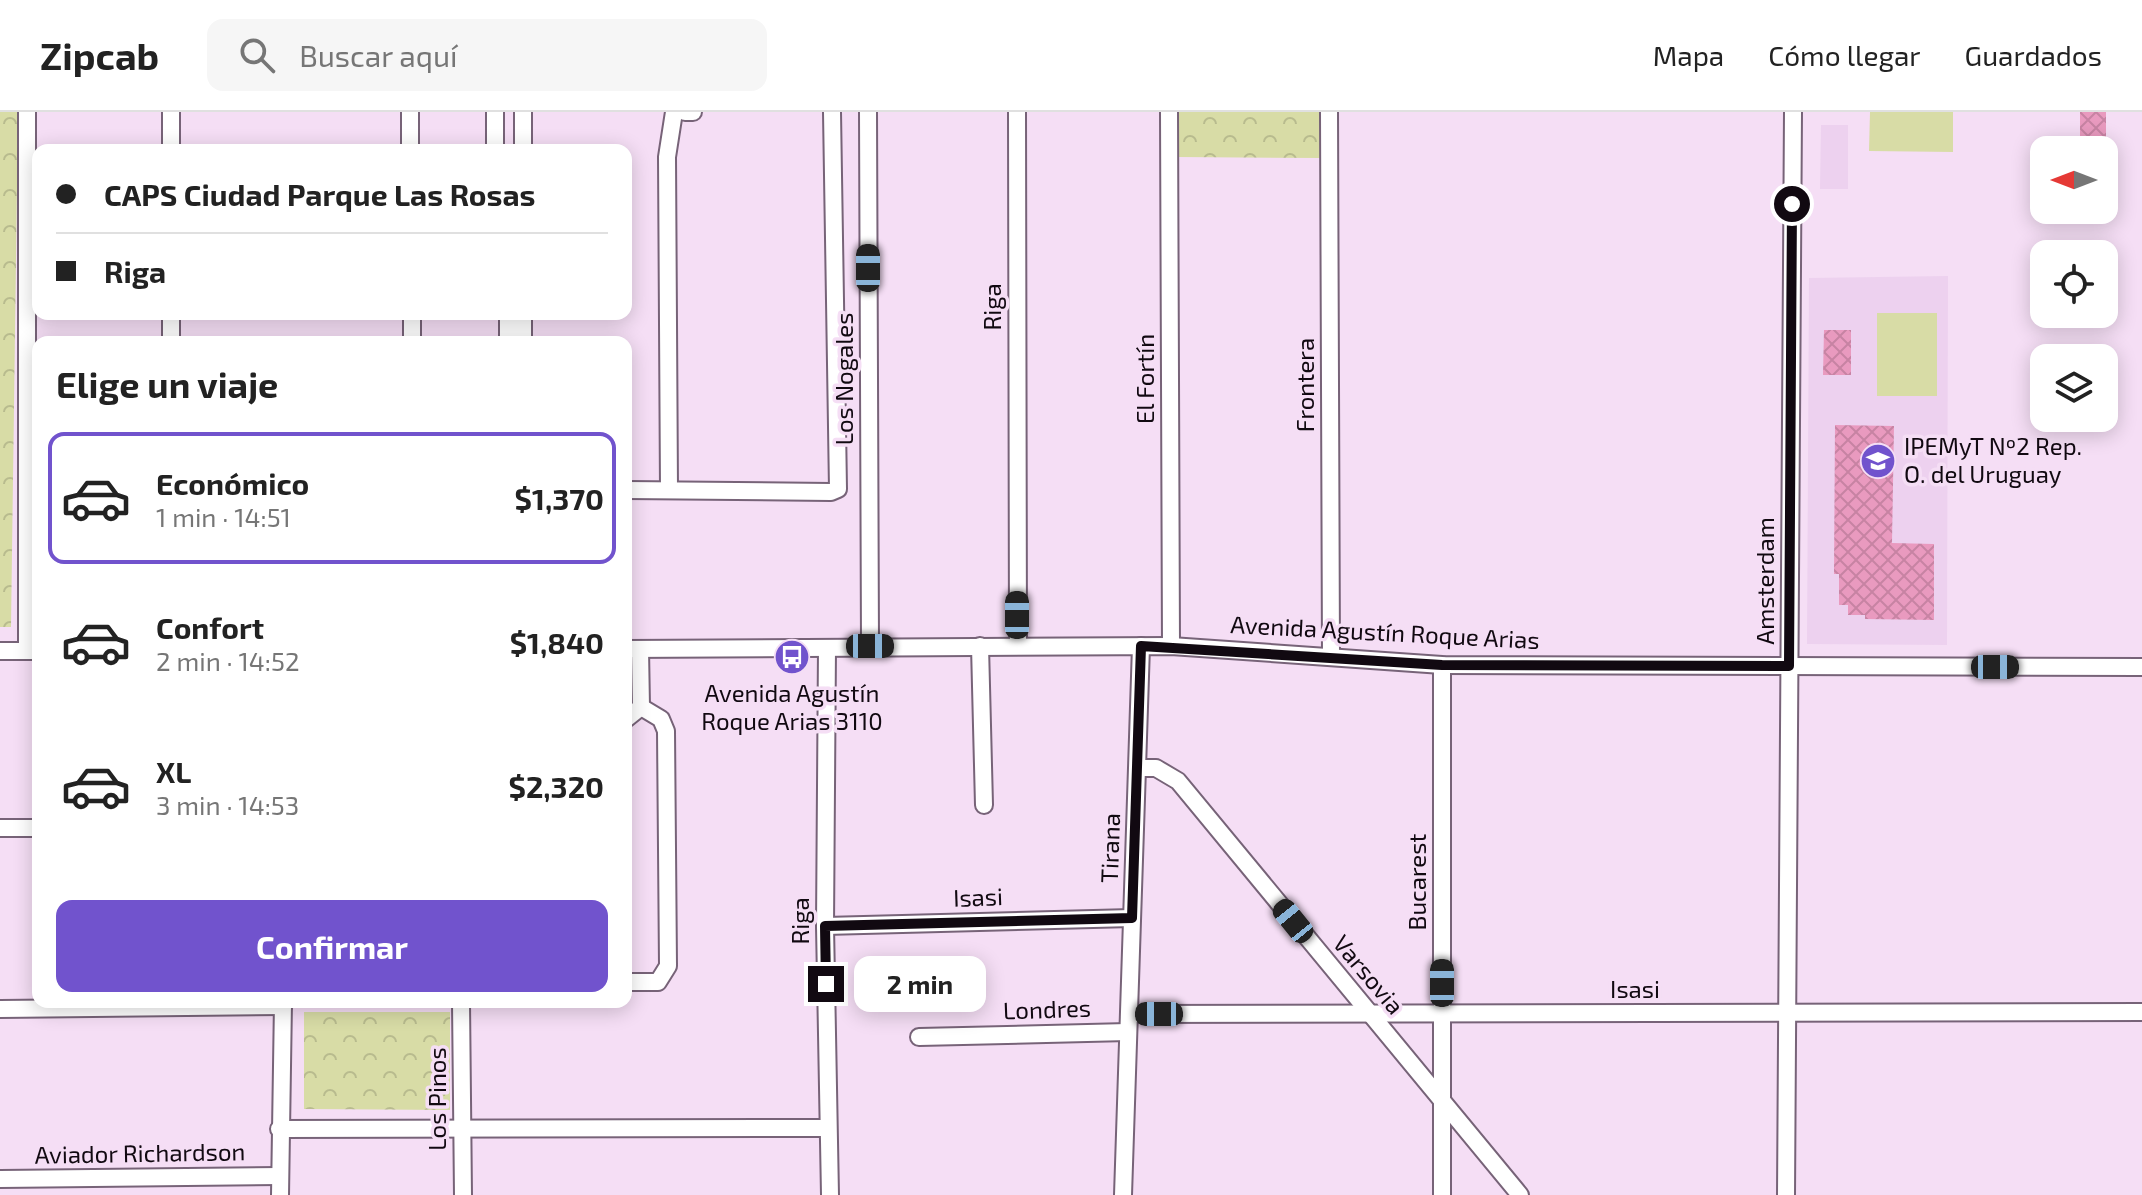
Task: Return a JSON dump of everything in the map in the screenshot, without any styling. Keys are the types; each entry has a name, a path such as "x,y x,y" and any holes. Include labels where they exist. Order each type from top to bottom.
{"street":[{"path":"0,651 32,651 27,112"},
{"path":"171,112 171,144"},
{"path":"410,112 410,144"},
{"path":"495,112 495,144"},
{"path":"523,112 523,144"},
{"path":"669,489 667,157 674,112"},
{"path":"685,112 702,112"},
{"path":"632,490 831,492 838,489 832,112"},
{"name":"Los Nogales","path":"868,112 870,646"},
{"name":"Riga","path":"1017,112 1018,646"},
{"name":"El Fortín","path":"1169,112 1171,646"},
{"name":"Frontera","path":"1329,112 1331,657"},
{"name":"Amsterdam","path":"1786,1195 1793,112"},
{"path":"980,646 984,805"},
{"name":"Tirana","path":"1123,1195 1141,646"},
{"name":"Avenida Agustín Roque Arias","path":"633,649 1171,646 1442,665 2142,667"},
{"name":"Riga","path":"827,648 825,926 830,1195"},
{"path":"633,649 641,707"},
{"name":"Bucarest","path":"1442,665 1442,1195"},
{"path":"632,714 641,707"},
{"path":"632,982 658,982 668,966 666,731 661,719 641,707"},
{"name":"Varsovia","path":"1138,768 1156,768 1178,781 1520,1195"},
{"path":"0,828 32,828"},
{"name":"Isasi","path":"825,926 1132,918"},
{"path":"0,1009 57,1008"},
{"path":"280,1195 283,1008"},
{"name":"Los Pinos","path":"461,1008 463,1195"},
{"name":"Isasi","path":"1128,1023 1370,1014 2142,1012"},
{"name":"Londres","path":"919,1037 1128,1023"},
{"path":"279,1129 827,1128"},
{"name":"Aviador Richardson","path":"0,1179 280,1176"}],"shaded area":[{"path":"1821,125 1848,125 1848,189 1820,189"},
{"name":"IPEMyT Nº2 Rep. O. del Uruguay","path":"1948,276 1947,645 1807,644 1809,278"}],"green space":[{"path":"0,112 18,112 11,627 0,627"},
{"path":"1176,112 1323,112 1322,158 1176,157"},
{"path":"1870,112 1953,112 1953,152 1869,151"},
{"path":"1877,313 1937,313 1937,396 1877,396"},
{"path":"304,1012 450,1012 450,1110 304,1109"}],"building":[{"path":"2080,112 2106,112 2106,136 2080,136"},
{"path":"1824,330 1851,330 1851,375 1823,375"},
{"path":"1835,425 1894,426 1892,543 1934,544 1934,620 1865,619 1865,615 1848,615 1848,605 1839,605 1839,574 1834,574"}],"place":[{"name":"IPEMyT Nº2 Rep. O. del Uruguay","path":"1878,461"},
{"name":"Avenida Agustín Roque Arias 3110","path":"792,657"}],"route":[{"path":"826,984 825,926 1132,918 1141,646 1442,665 1789,666 1792,204"}]}
